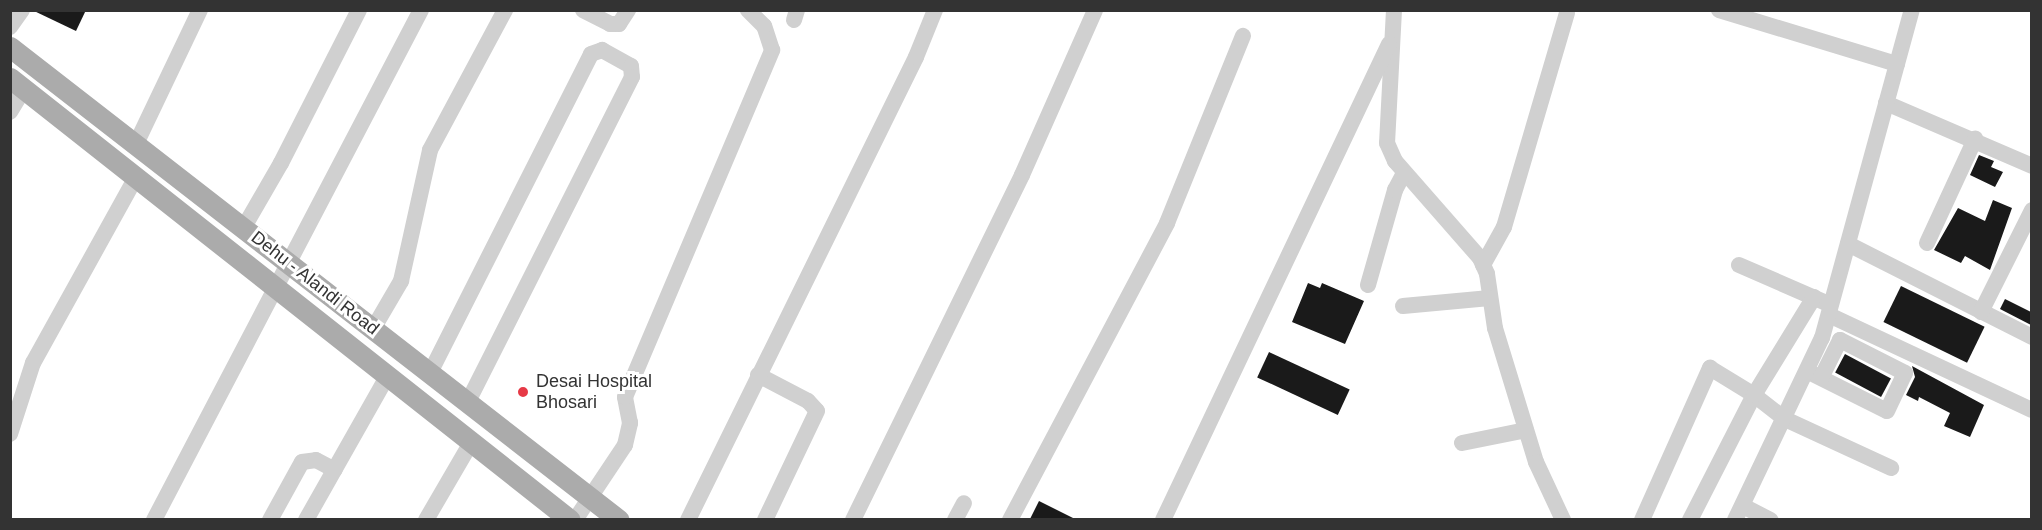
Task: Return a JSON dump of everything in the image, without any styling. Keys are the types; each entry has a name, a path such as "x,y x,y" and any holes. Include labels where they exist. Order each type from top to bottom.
{"main road":[{"name":"Dehu - Alandi Road","path":"10,47 619,519"},
{"name":"Dehu - Alandi Road","path":"17,84 273,289 388,375 570,519"}],"street":[{"path":"10,27 22,10"},
{"path":"135,146 200,10"},
{"path":"244,227 281,163 359,10"},
{"path":"154,519 421,10"},
{"path":"373,329 401,281 430,150 505,10"},
{"path":"583,10 610,24 619,24 628,10"},
{"path":"575,519 592,499 625,445 630,423 625,397 772,50 764,26 748,10"},
{"path":"688,519 916,57 934,10"},
{"path":"853,519 1022,175 1095,10"},
{"path":"1394,10 1387,143 1404,173 1483,265 1494,328 1536,462 1563,519"},
{"path":"1719,10 1897,64"},
{"path":"1814,375 1912,10"},
{"path":"1483,265 1504,227 1567,14"},
{"path":"1163,519 1393,35"},
{"path":"1010,519 1167,223 1243,36"},
{"path":"430,372 591,54 602,50 631,66 632,77 468,402"},
{"path":"10,112 17,84"},
{"path":"1886,103 1975,139 2031,166"},
{"path":"1927,243 1975,139"},
{"path":"1368,285 1395,190 1404,173"},
{"path":"10,434 33,363 136,177"},
{"path":"1981,312 2031,210"},
{"path":"1848,244 2031,338"},
{"path":"1739,265 1814,297 1830,310 2031,410"},
{"path":"1690,519 1754,394 1814,297"},
{"path":"1403,306 1490,298"},
{"path":"1771,519 1739,513 1785,419 1814,375 1840,340 1905,372 1887,411 1814,375"},
{"path":"1642,519 1710,368 1754,394 1785,419 1892,468"},
{"path":"306,519 388,375"},
{"path":"758,375 808,401 817,411 765,519"},
{"path":"1462,443 1526,430"},
{"path":"426,519 472,441"},
{"path":"270,519 302,462 316,460 334,470"},
{"path":"955,519 964,503"}],"building":[{"path":"32,10 86,10 76,31"},
{"path":"1979,155 1994,161 1991,167 2003,172 1995,187 1970,175"},
{"path":"1993,200 2012,208 1990,270 1965,256 1961,263 1934,250 1958,208 1985,221"},
{"path":"1308,283 1320,288 1322,283 1364,301 1345,344 1292,322"},
{"path":"1901,286 1985,327 1967,363 1883,322"},
{"path":"2005,299 2031,312 2031,325 2000,309"},
{"path":"1269,352 1350,390 1338,415 1257,377"},
{"path":"1845,354 1891,378 1881,397 1835,373"},
{"path":"1912,366 1984,405 1970,437 1944,426 1950,413 1919,397 1918,401 1906,395 1915,377"},
{"path":"1039,501 1075,519 1030,519"}],"place":[{"name":"Desai Hospital Bhosari","path":"523,392"}]}
